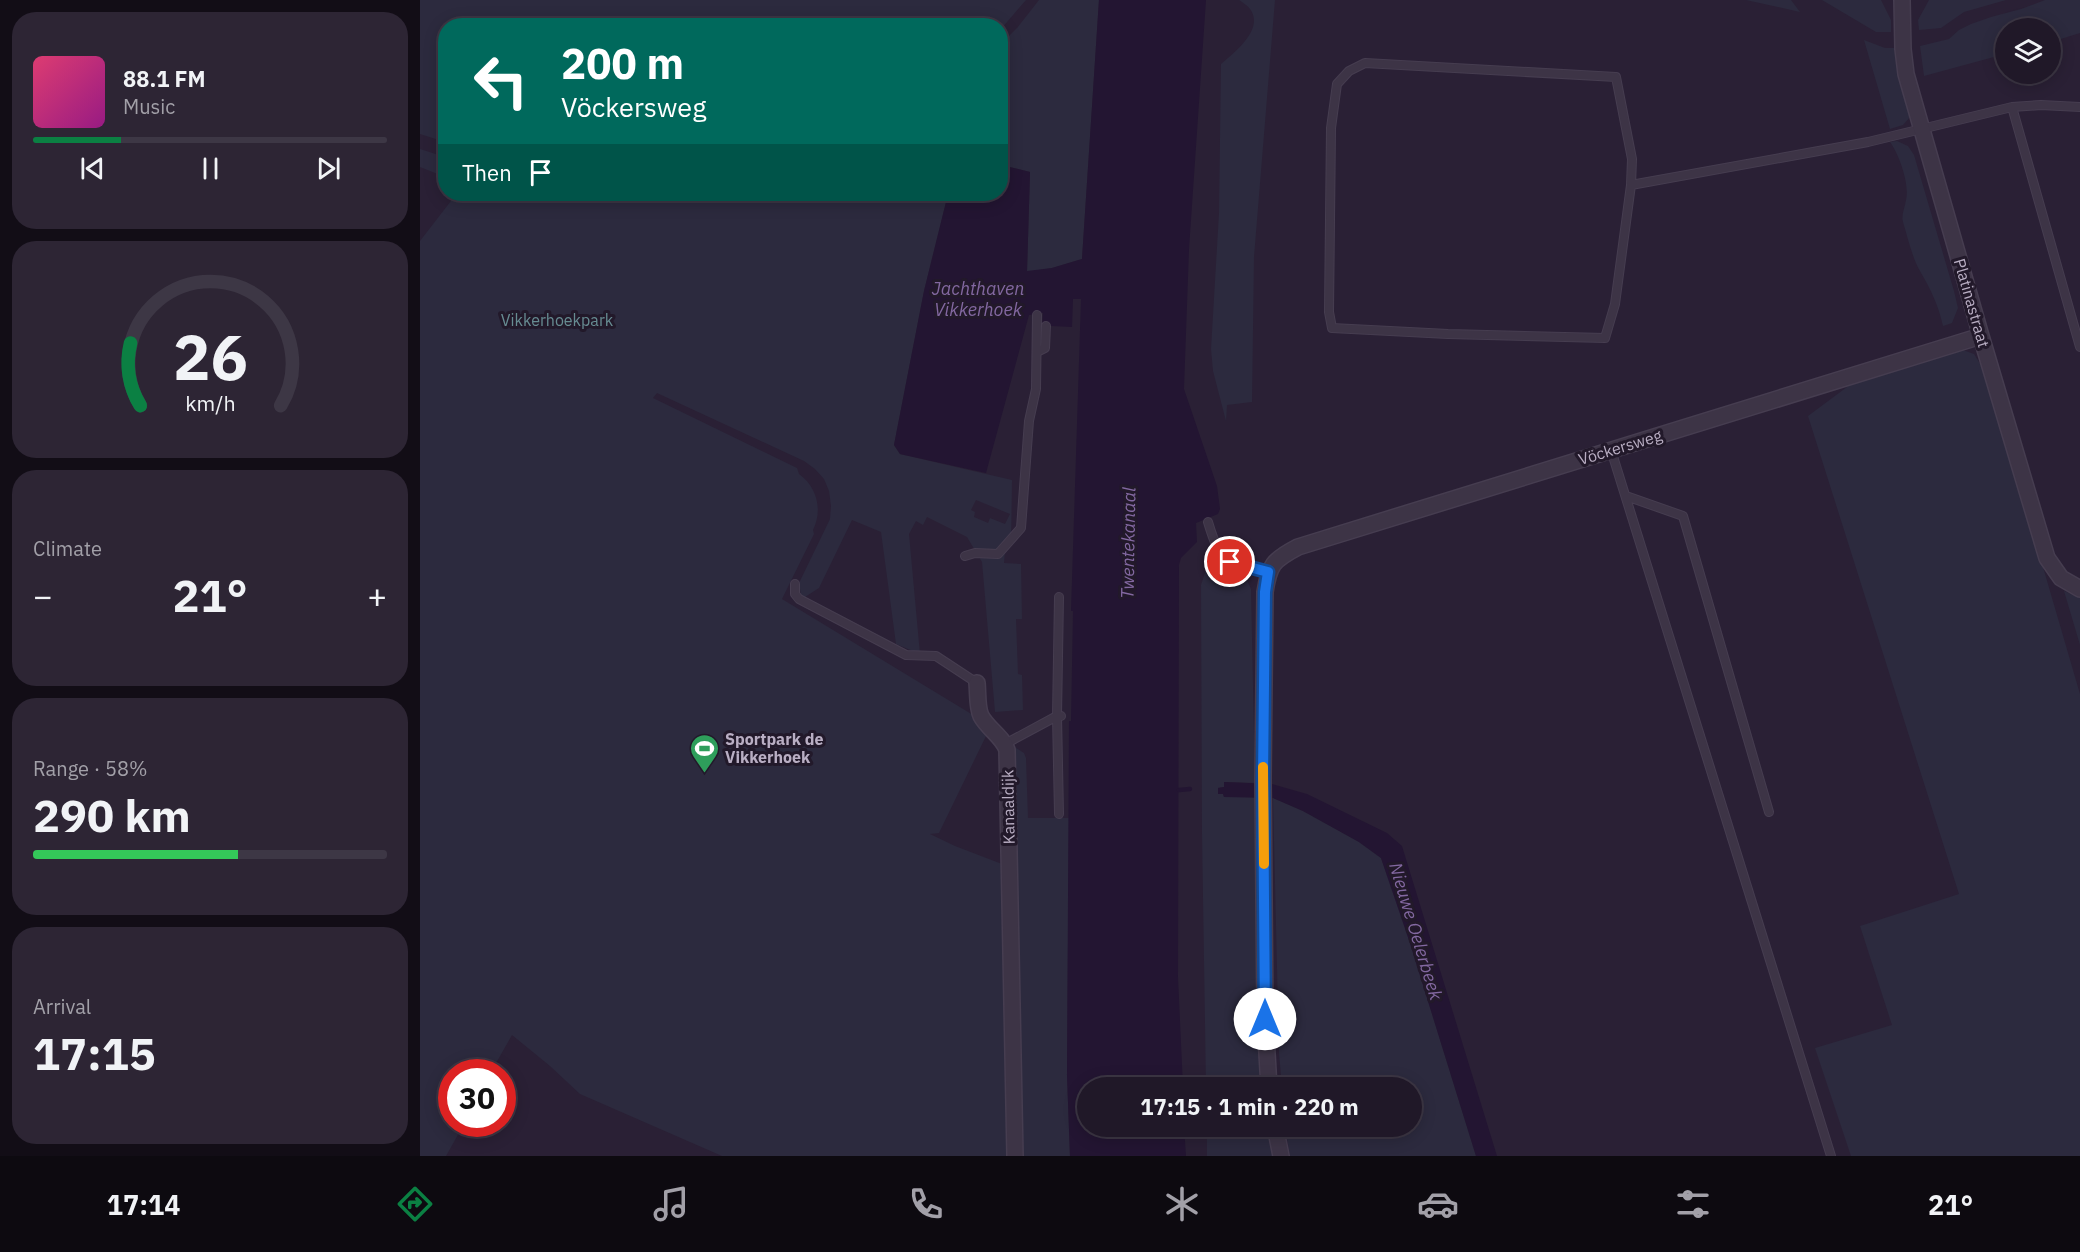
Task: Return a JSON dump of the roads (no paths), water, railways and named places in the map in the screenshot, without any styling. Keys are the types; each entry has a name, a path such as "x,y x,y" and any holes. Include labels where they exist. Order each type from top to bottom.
{"street":[{"name":"Platinastraat","path":"1902,0 1906,74 2047,558 2061,578 2080,589"},
{"name":"Vöckersweg","path":"1268,572 1283,555 1298,547 1981,336"},
{"path":"1268,572 1265,592 1263,803 1265,1019 1268,1077"},
{"path":"977,683 980,714 1005,744"},
{"name":"Kanaaldijk","path":"1005,744 1008,762 1015,1156"},
{"path":"1277,1137 1281,1156"}],"lane":[{"path":"1365,63 1616,77 1632,159 1631,184 1615,304 1605,338 1332,328 1329,312 1331,128 1337,84 1349,71 1365,63"},
{"path":"1631,184 1868,142 2012,108 2041,105 2080,107"},
{"path":"2012,108 2080,347"},
{"path":"965,555 998,554 1022,528 1029,421 1036,388 1037,315"},
{"path":"1037,352 1045,348 1046,326"},
{"path":"1611,450 1831,1156"},
{"path":"1626,496 1683,516 1769,812"},
{"path":"1208,522 1215,545 1223,558 1268,572"},
{"path":"795,584 795,594 799,598 906,655 936,657 977,683"},
{"path":"1059,597 1059,814"},
{"path":"1005,744 1060,716"}],"water":[{"path":"1099,0 1206,0 1189,249 1184,389 1217,486 1220,509 1218,514 1196,523 1197,542 1181,558 1179,565 1178,977 1183,1077 1077,1077 1077,1137 1185,1137 1186,1156 1070,1156 1067,1075 1069,721 1071,721 1073,611 1071,611 1081,299 1073,299 1072,327 1051,326 1050,334 1042,333 1043,313 1029,315 986,473 900,454 894,445 924,291 946,201 1008,201 1008,167 1030,172 1027,271 1052,268 1082,259"},
{"path":"1224,782 1272,784 1307,794 1387,833 1402,846 1497,1156 1476,1156 1410,943 1381,858 1359,842 1303,811 1273,798 1224,797 1223,794 1218,794 1218,788 1224,787"}],"waterway":[{"name":"Nieuwe Oelerbeek","path":"1179,790 1190,789"}],"place":[{"name":"Sportpark de Vikkerhoek","path":"704,774"}],"water label":[{"name":"Jachthaven Vikkerhoek","path":"978,298"},
{"name":"Twentekanaal","path":"1128,543"}],"park label":[{"name":"Vikkerhoekpark","path":"557,320"}]}
